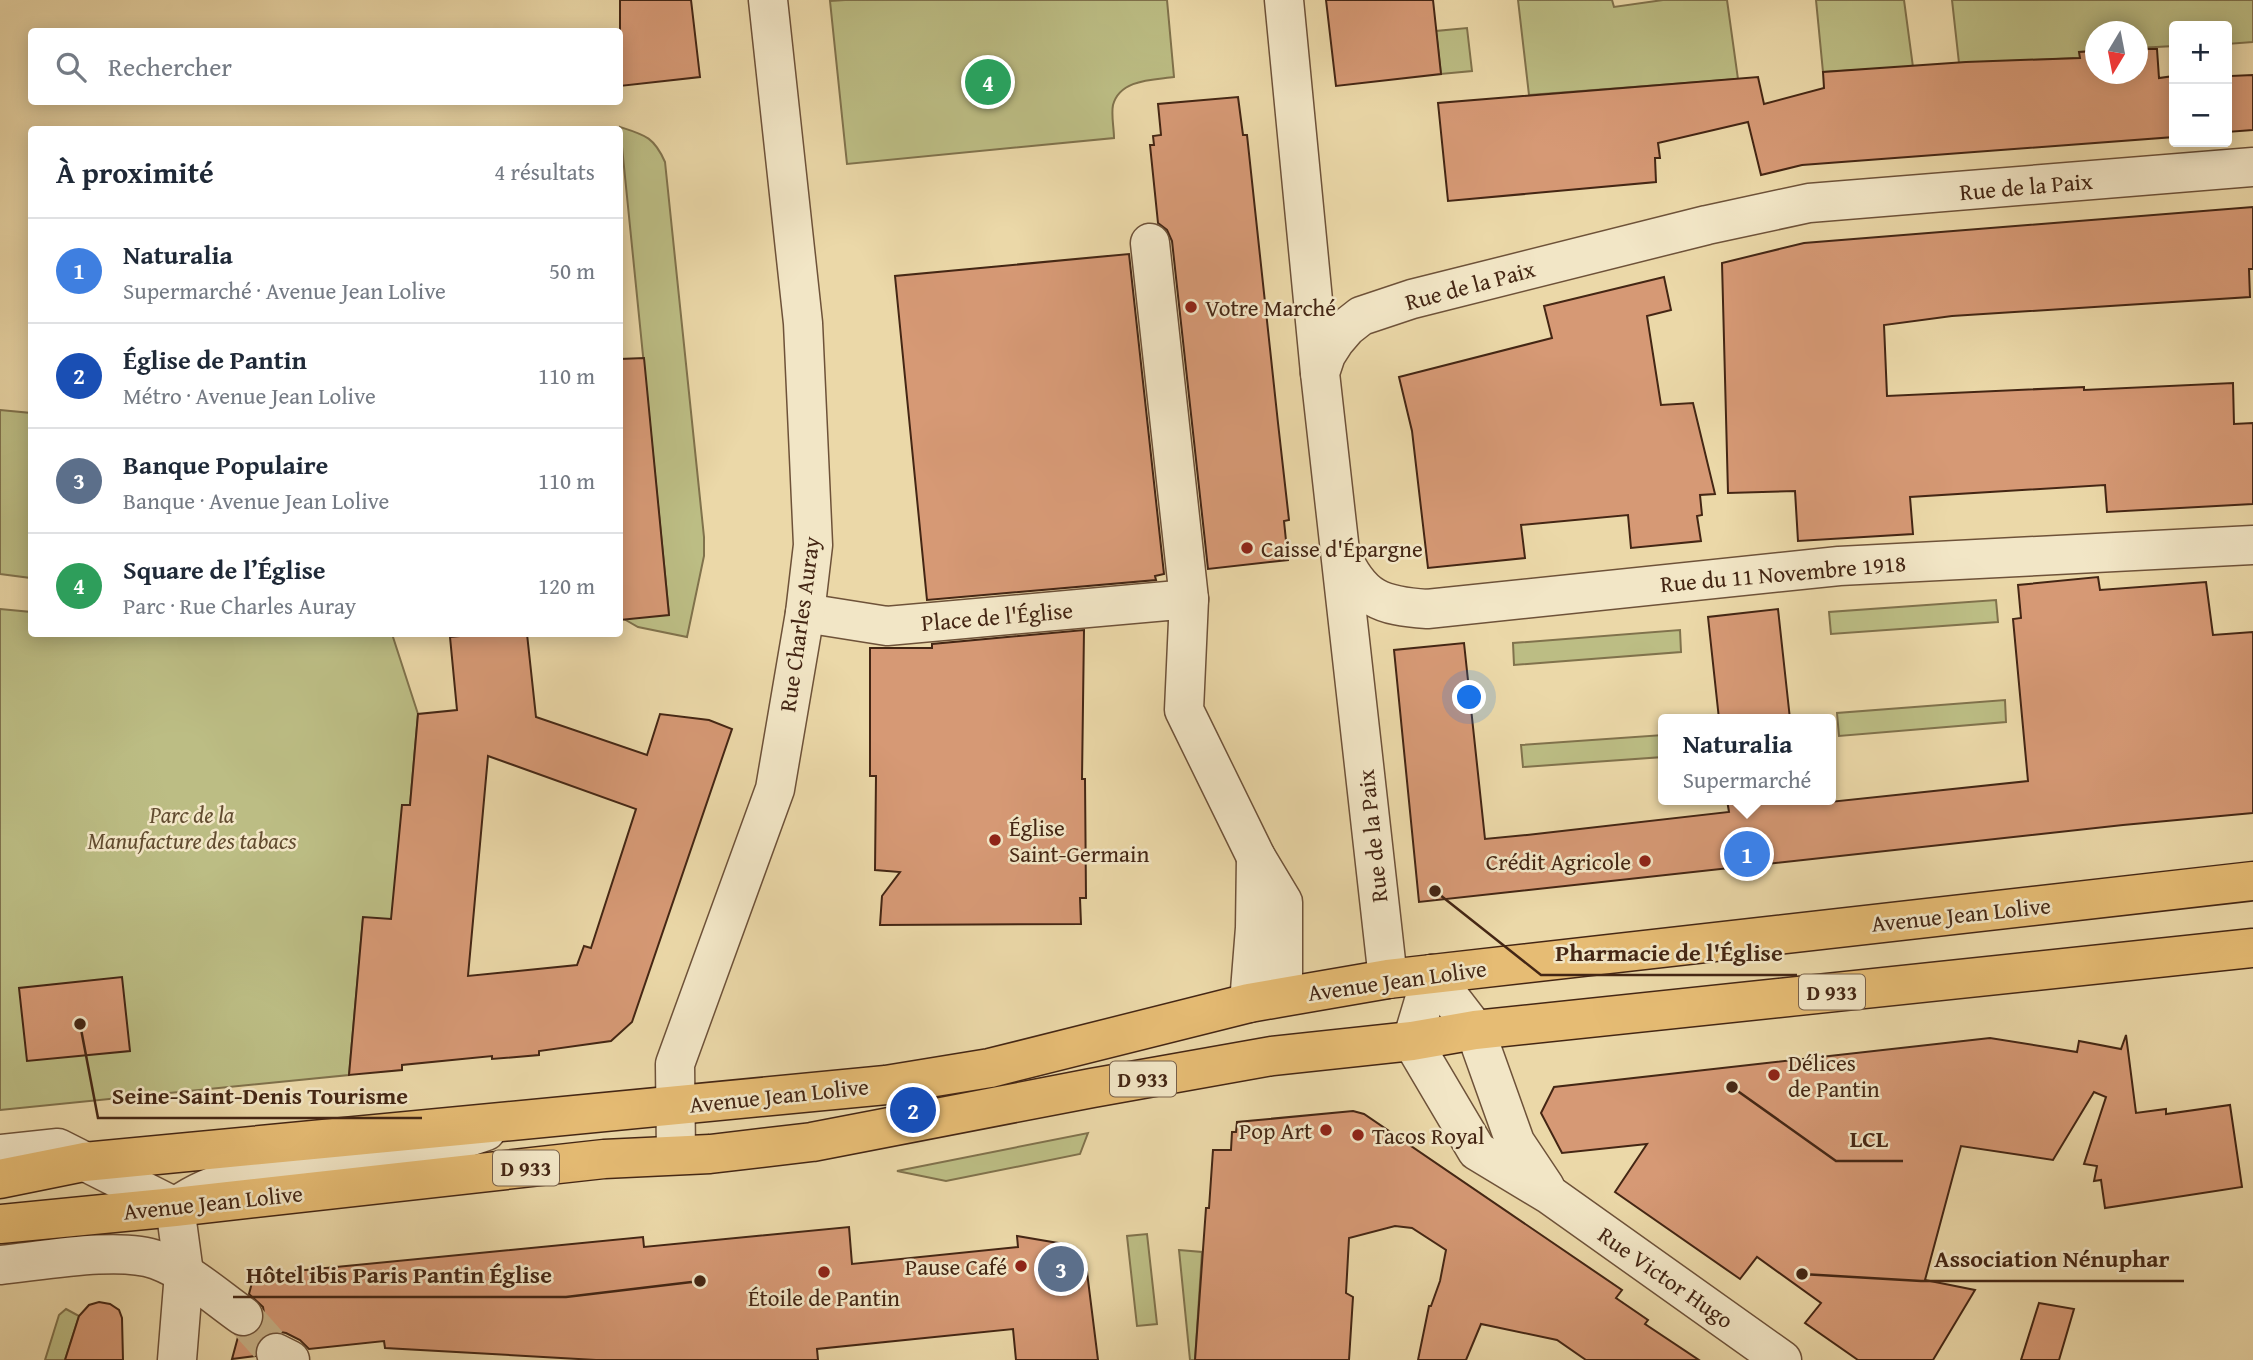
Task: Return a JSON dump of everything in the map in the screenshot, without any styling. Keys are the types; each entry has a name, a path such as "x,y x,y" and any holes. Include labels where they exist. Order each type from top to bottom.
{"main road":[{"name":"Avenue Jean Lolive","path":"0,1179 84,1162 886,1085 990,1068 1266,999 1388,979 2253,881"},
{"name":"Avenue Jean Lolive","path":"0,1224 604,1159 710,1154 812,1142 1272,1056 1412,1041 1475,1030 2253,948"}],"street":[{"name":"Rue Charles Auray","path":"674,1105 675,1064 775,789 805,613 813,545 803,323 768,0"},
{"path":"1284,0 1320,373"},
{"name":"Rue de la Paix","path":"1388,979 1320,373 1326,355 1347,327 1361,316 1412,299 1733,219 1808,203 2253,167"},
{"path":"1150,243 1189,599 1184,710 1256,857 1283,902 1266,999"},
{"name":"Rue du 11 Novembre 1918","path":"1340,552 1349,572 1360,587 1373,596 1388,604 1427,609 1839,565 2253,545"},
{"name":"Place de l'Église","path":"805,613 887,626 1189,599"},
{"path":"1412,1041 1432,974"},
{"name":"Rue Victor Hugo","path":"1432,974 1475,1030 1515,1142 1550,1195"},
{"name":"Rue Victor Hugo","path":"1412,1041 1477,1151 1550,1195 1782,1360"},
{"name":"Avenue Jean Lolive","path":"674,1105 676,1155"},
{"path":"175,1207 214,1185 243,1177 408,1156 492,1129 551,1116"},
{"path":"0,1154 58,1148 175,1207"},
{"path":"175,1207 184,1273 177,1360"},
{"path":"0,1265 112,1254 155,1259 184,1273 243,1316"},
{"path":"282,1360 276,1353 290,1360"}],"green space":[{"path":"1167,0 1174,77 1138,82 1117,96 1112,117 1114,138 847,164 830,1"},
{"path":"1518,0 1612,0 1614,7 1663,0 1727,0 1738,79 1529,95"},
{"path":"1816,0 1904,0 1913,67 1823,72"},
{"path":"1952,0 2253,0 2253,42 2232,44 2232,21 2169,21 2169,46 2148,47 2148,21 2085,21 2085,52 2080,52 2080,58 1959,63"},
{"path":"1467,28 1472,71 1441,74 1436,31"},
{"path":"623,128 653,142 665,162 704,537 704,556 687,637 638,627 624,619 669,614 623,157"},
{"path":"0,410 28,413 28,578 0,574"},
{"path":"1996,600 1998,622 1831,634 1829,612"},
{"name":"Parc de la Manufacture des tabacs","path":"0,609 28,612 28,637 393,637 418,714 410,805 402,805 401,920 363,918 349,1075 0,1110"},
{"path":"1680,630 1681,652 1514,665 1513,643"},
{"path":"2005,700 2006,722 1839,736 1837,713"},
{"path":"1658,735 1658,757 1523,767 1521,745"},
{"path":"1088,1133 1080,1154 946,1181 897,1171"},
{"path":"1147,1234 1157,1324 1137,1326 1127,1236"},
{"path":"1179,1250 1202,1252 1195,1360 1190,1360"},
{"path":"66,1309 79,1316 65,1360 45,1360 59,1315"}],"building":[{"path":"620,0 691,0 700,77 623,86 623,28 620,28"},
{"path":"1326,0 1433,0 1441,74 1336,86"},
{"path":"2148,49 2157,49 2159,78 2169,77 2169,137 1802,165 1761,175 1748,122 1658,143 1660,158 1655,158 1656,182 1448,201 1438,103 1758,77 1764,104 1824,88 1823,72 1966,62 2080,58 2079,52 2085,52 2085,84 2148,84"},
{"path":"2253,75 2253,130 2232,132 2232,76"},
{"path":"1238,97 1243,135 1247,135 1289,520 1284,521 1288,560 1208,569 1172,241 1167,230 1158,223 1150,145 1154,145 1153,136 1161,135 1158,104"},
{"path":"2253,207 2250,297 1952,316 1884,325 1887,396 2233,383 2234,424 2253,423 2253,504 2107,512 2105,485 1910,497 1913,534 1798,541 1795,491 1728,493 1722,263 1804,243"},
{"path":"1129,254 1164,574 1155,576 1156,580 927,600 895,276"},
{"path":"1664,277 1671,310 1647,316 1661,405 1693,403 1715,494 1700,495 1702,515 1697,516 1701,541 1631,548 1628,515 1521,525 1525,558 1428,568 1412,431 1399,377 1552,338 1544,306"},
{"path":"644,358 669,615 623,620 623,359"},
{"path":"2098,577 2100,590 2206,582 2213,635 2253,632 2253,813 1419,902 1394,650 1464,643 1485,839 1729,812 1728,805 1836,805 1836,801 2028,781 2013,619 2021,618 2018,585"},
{"path":"1778,609 1789,714 1718,714 1708,617"},
{"path":"1084,630 1082,779 1085,779 1086,898 1080,898 1081,924 880,925 882,896 900,872 875,870 876,776 870,776 870,648 932,648 932,644"},
{"path":"450,637 527,637 536,717 647,755 660,714 709,720 732,729 632,1022 611,1041 539,1051 539,1055 492,1059 492,1056 402,1065 402,1070 349,1075 363,917 391,919 402,805 410,805 418,714 457,710","holes":["488,756 636,809 591,948 584,946 577,965 468,976"]},
{"path":"122,977 130,1051 27,1061 19,988"},
{"path":"2126,1035 2136,1113 2166,1109 2166,1114 2230,1105 2242,1187 2105,1208 2101,1180 2094,1181 2097,1166 2084,1164 2106,1097 2094,1092 2053,1160 1961,1146 1925,1280 1975,1290 1933,1360 1858,1360 1805,1323 1821,1303 1757,1257 1740,1279 1615,1192 1647,1144 1562,1153 1541,1113 1554,1087 1990,1038 2077,1052 2079,1041 2121,1049"},
{"path":"1353,1111 1364,1114 1622,1290 1616,1298 1648,1320 1645,1324 1699,1360 1586,1360 1557,1340 1481,1324 1466,1360 1418,1360 1429,1306 1440,1281 1446,1250 1412,1228 1395,1226 1349,1238 1346,1293 1353,1297 1349,1360 1195,1360 1213,1150 1231,1150 1232,1132 1236,1132 1237,1122"},
{"path":"849,1227 852,1264 1018,1247 1017,1236 1070,1245 1077,1249 1086,1264 1098,1360 1016,1360 1013,1329 817,1349 818,1360 596,1360 385,1348 384,1341 309,1349 300,1340 275,1331 265,1334 257,1343 255,1356 232,1359 238,1337 252,1336 260,1329 265,1319 263,1307 249,1294 254,1275 643,1237 644,1247"},
{"path":"99,1302 110,1304 119,1310 122,1318 123,1360 65,1360 79,1316 89,1305"},
{"path":"2039,1303 2074,1309 2059,1360 2021,1360"}],"tunnel":[{"path":"243,1316 276,1353"}],"place":[{"name":"Square de l’Église","path":"988,82"},
{"name":"Votre Marché","path":"1191,307"},
{"name":"Caisse d'Épargne","path":"1247,548"},
{"name":"Église Saint-Germain","path":"995,840"},
{"name":"Naturalia","path":"1747,854"},
{"name":"Crédit Agricole","path":"1645,861"},
{"name":"Pharmacie de l'Église","path":"1435,891"},
{"name":"Seine-Saint-Denis Tourisme","path":"80,1024"},
{"name":"Délices de Pantin","path":"1774,1075"},
{"name":"LCL","path":"1732,1087"},
{"name":"Église de Pantin","path":"913,1110"},
{"name":"Pop Art","path":"1326,1130"},
{"name":"Tacos Royal","path":"1358,1135"},
{"name":"Pause Café","path":"1021,1266"},
{"name":"Banque Populaire","path":"1061,1269"},
{"name":"Étoile de Pantin","path":"824,1272"},
{"name":"Association Nénuphar","path":"1802,1274"},
{"name":"Hôtel ibis Paris Pantin Église","path":"700,1281"}]}
